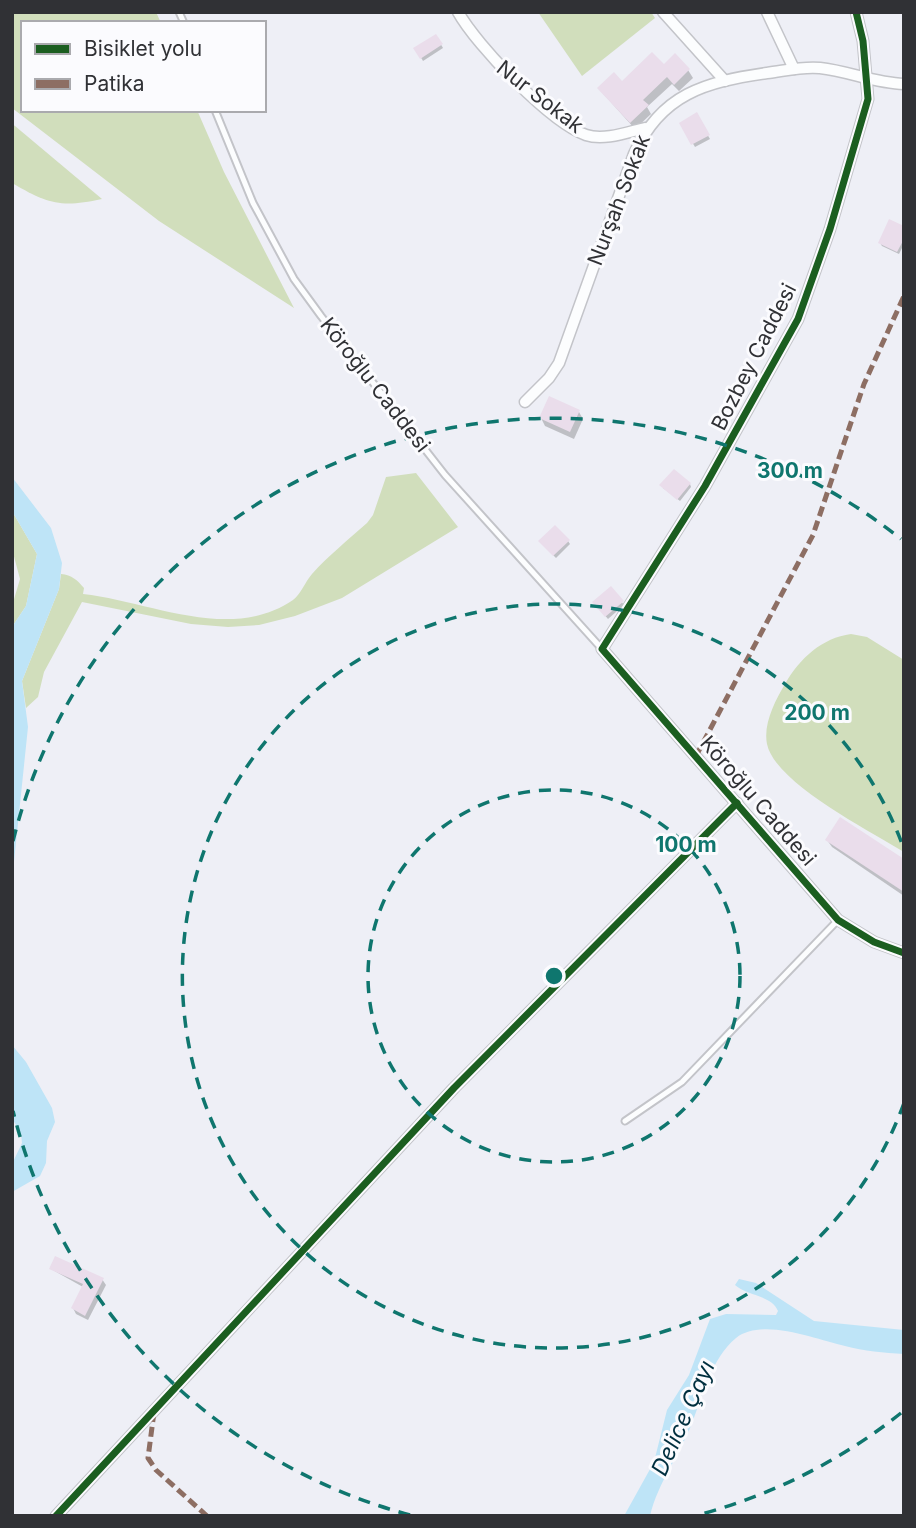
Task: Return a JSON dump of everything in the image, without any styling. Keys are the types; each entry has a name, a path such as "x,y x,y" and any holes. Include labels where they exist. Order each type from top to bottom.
{"street":[{"name":"Nur Sokak","path":"458,12 469,32 494,61 573,128 595,137 645,128"},
{"path":"663,12 725,81"},
{"path":"767,12 794,69"},
{"name":"Bozbey Caddesi","path":"602,649 705,486 798,319 830,229 867,99 868,78 856,12"},
{"name":"Nurşah Sokak","path":"525,402 549,378 559,363 645,128 683,97 725,81 794,69 816,68 904,84"},
{"name":"Köroğlu Caddesi","path":"602,649 838,920 874,942 904,953"},
{"path":"57,1516 454,1088 737,803"}],"lane":[{"name":"Köroğlu Caddesi","path":"216,112 238,172 294,279 445,475 602,649"},
{"path":"625,1121 682,1082 838,920"}],"green space":[{"path":"12,12 156,12 160,21 21,21 21,112 198,112 224,172 294,308 159,221 12,108"},
{"path":"538,12 651,12 655,18 582,76"},
{"path":"12,124 102,199 76,203 55,202 35,196 12,183"},
{"path":"416,473 458,527 342,598 295,616 259,625 228,627 191,624 82,602 44,672 38,697 26,708 22,681 59,589 61,574 77,580 84,588 83,594 189,616 243,618 269,612 293,600 318,567 367,523 373,515 386,477"},
{"path":"12,511 37,554 26,606 12,627 12,606 20,579 12,549"},
{"path":"851,634 867,637 904,660 904,852 805,790 774,759 767,744 771,713 791,675 805,658 821,645"}],"water":[{"path":"12,477 51,528 62,563 59,589 22,681 28,727 12,881 12,627 26,606 37,554 12,511"},
{"path":"12,1045 26,1062 52,1108 55,1122 47,1141 46,1163 40,1176 12,1192 12,1164 22,1143 21,1134 12,1118"},
{"name":"Delice Çayı","path":"739,1279 756,1283 814,1321 904,1330 904,1354 859,1349 775,1330 747,1332 736,1338 714,1367 687,1435 658,1492 650,1516 624,1516 654,1462 667,1410 689,1375 710,1319 726,1314 776,1315 778,1311 770,1302 735,1285"}],"building":[{"path":"436,34 443,44 420,59 413,48"},
{"path":"652,52 664,64 675,53 690,69 674,85 667,77 643,100 649,105 630,123 597,88 614,72 622,81"},
{"path":"697,112 710,135 691,145 679,123"},
{"path":"889,219 904,226 904,239 897,252 878,243"},
{"path":"549,396 580,410 570,432 539,418"},
{"path":"674,469 691,483 677,500 659,485"},
{"path":"555,525 570,540 553,556 538,541"},
{"path":"611,586 624,601 605,617 592,602"},
{"path":"840,817 904,859 904,892 825,840"},
{"path":"55,1256 104,1278 85,1316 71,1308 83,1284 49,1269"}],"marked path":[{"path":"696,756 813,535 864,384 904,296"},
{"path":"154,1412 148,1458 156,1470 207,1516"}],"cycle path":[{"path":"856,12 863,41 868,99 830,229 798,319 705,486 602,649 838,920 874,942 904,953"},
{"path":"56,1516 454,1088 737,803"}]}
